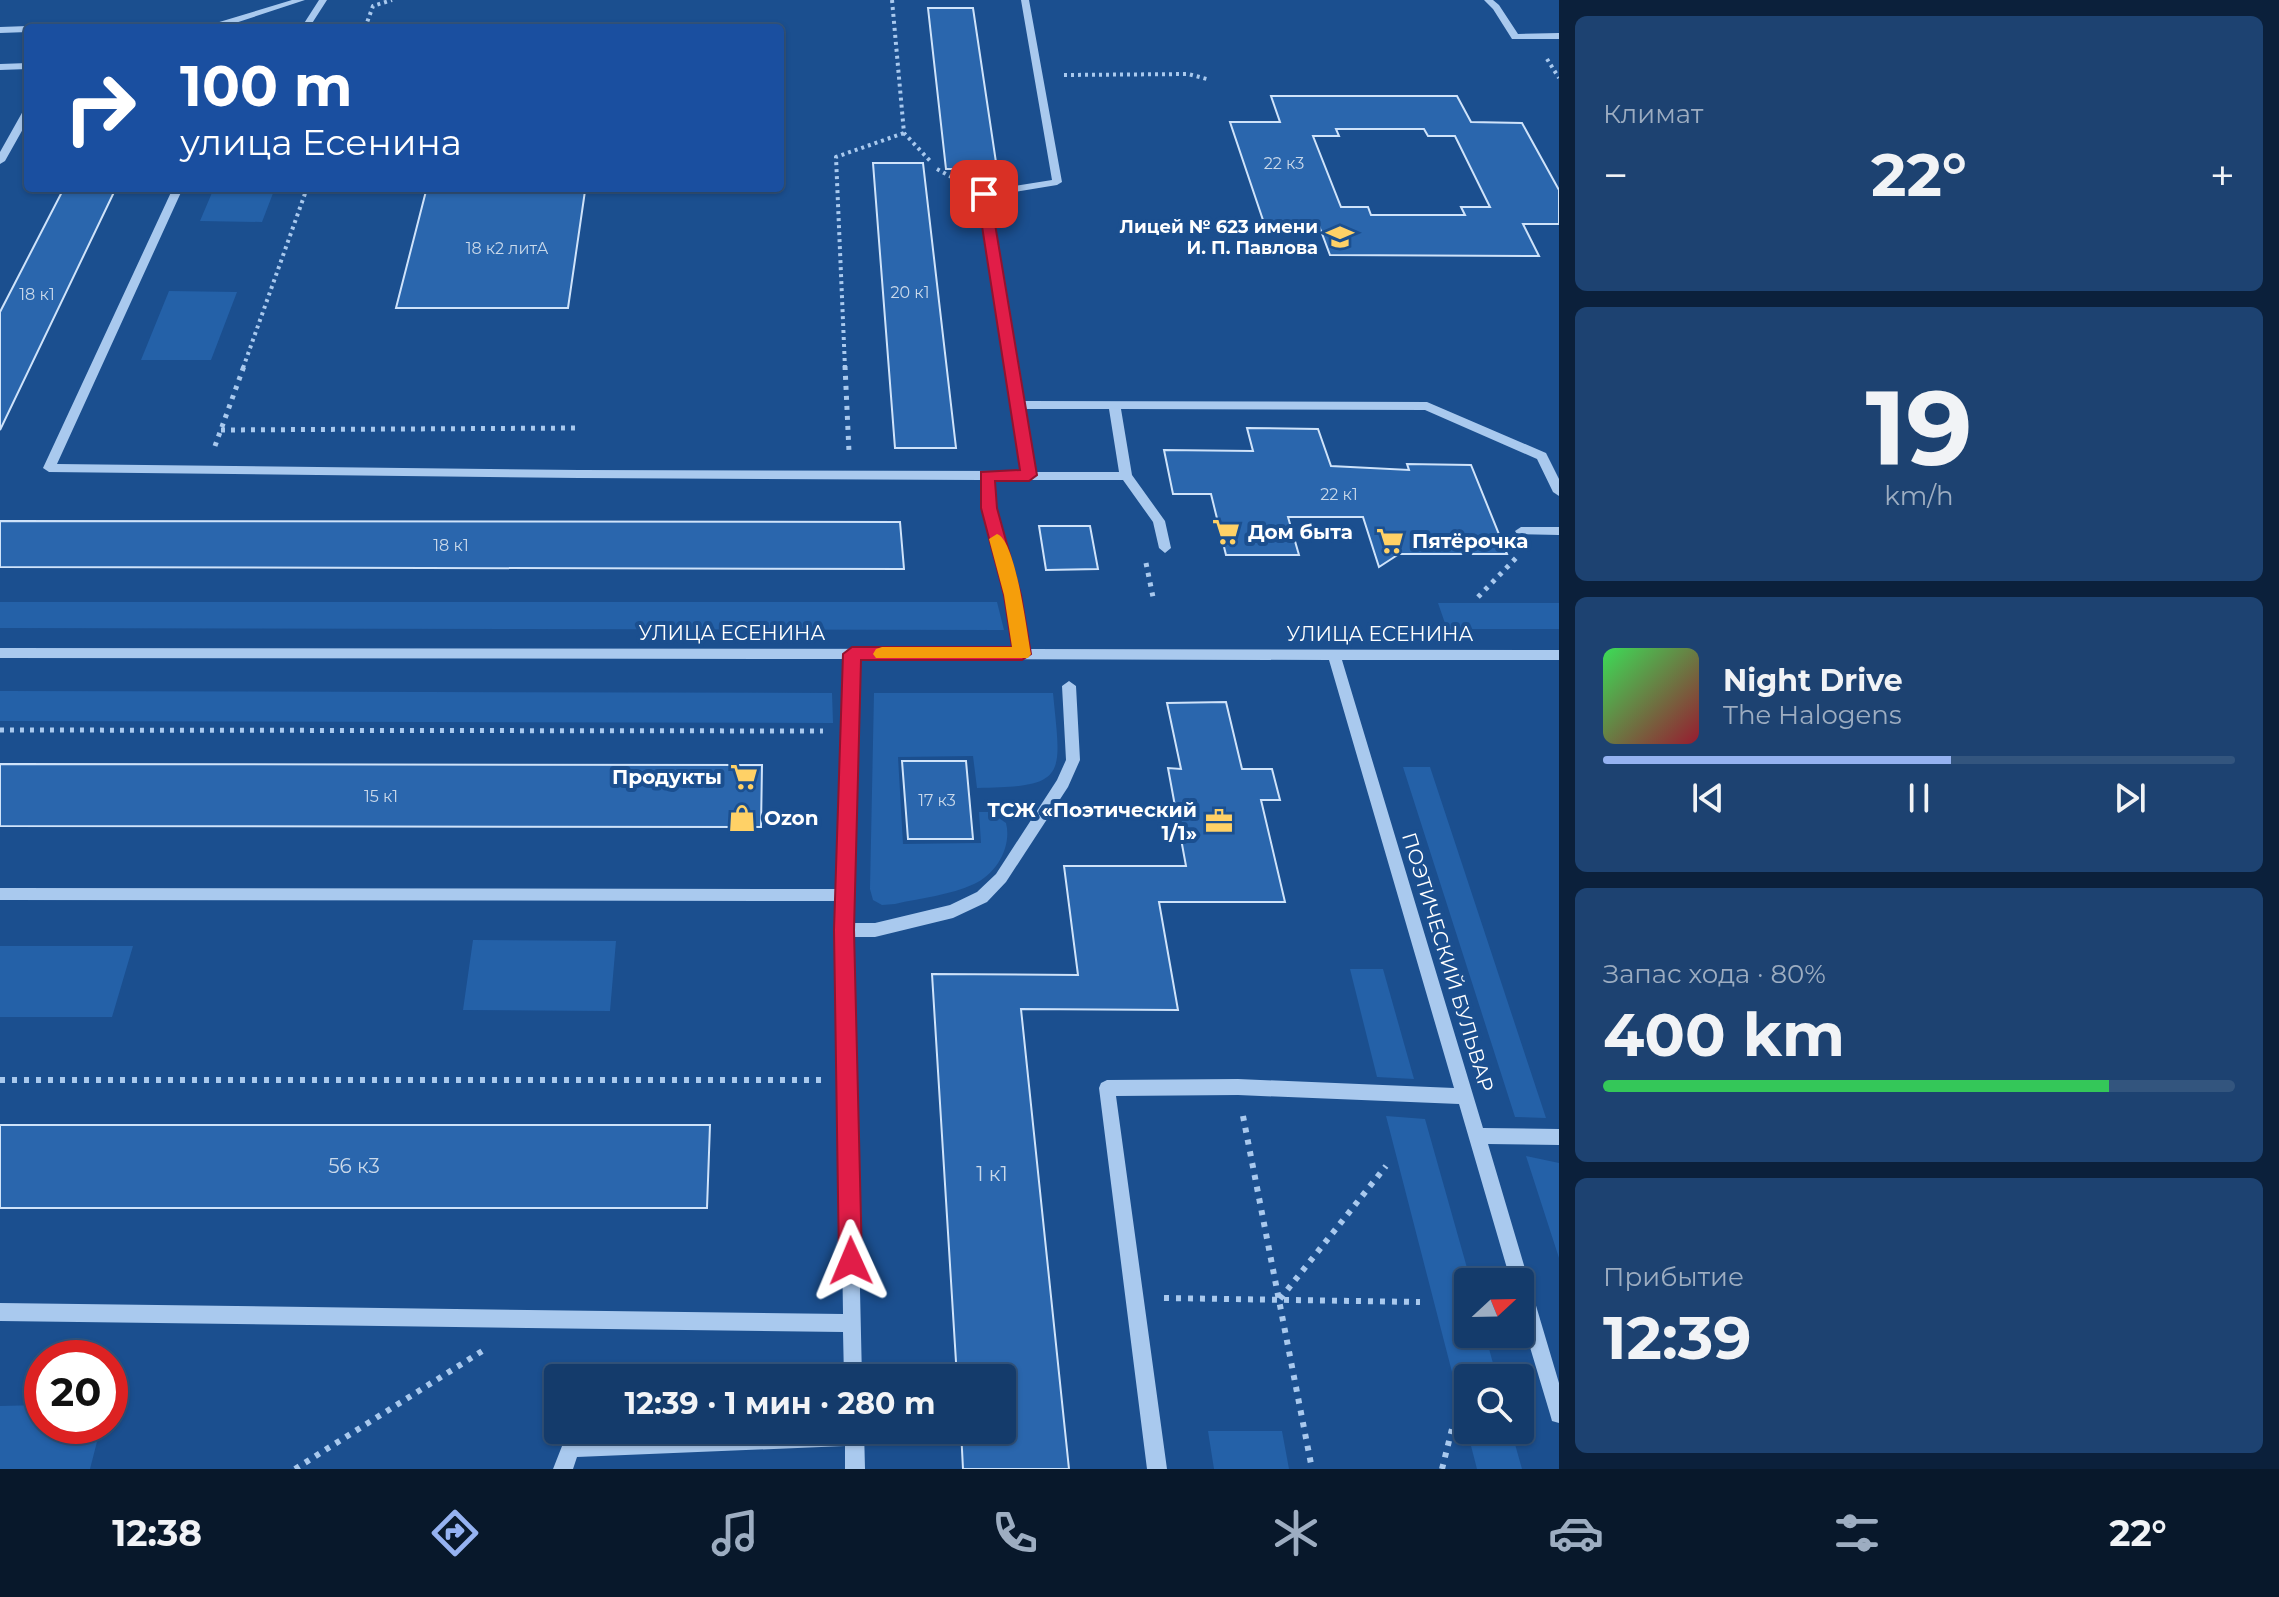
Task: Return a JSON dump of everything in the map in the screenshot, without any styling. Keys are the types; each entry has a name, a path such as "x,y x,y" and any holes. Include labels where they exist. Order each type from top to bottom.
{"street":[{"path":"238,24 301,0"},
{"path":"308,24 323,0"},
{"path":"1025,0 1057,182 984,194 1029,475"},
{"path":"1488,0 1515,37 1559,36"},
{"path":"0,30 24,29"},
{"path":"0,67 24,66"},
{"path":"0,161 24,118"},
{"path":"176,192 49,468 1126,476"},
{"path":"1018,405 1427,406 1542,456 1559,492"},
{"path":"1114,405 1126,476 1159,521 1165,548"},
{"path":"987,475 989,508 1013,595 1022,654"},
{"path":"1521,531 1559,531"},
{"name":"УЛИЦА ЕСЕНИНА","path":"0,653 1559,655"},
{"path":"852,654 844,930 853,1364"},
{"name":"ПОЭТИЧЕСКИЙ БУЛЬВАР","path":"1334,654 1516,1268"},
{"path":"844,930 875,930 953,911 982,897 1001,878 1063,783 1073,760 1069,686"},
{"path":"0,894 845,895"},
{"path":"1157,1469 1107,1088 1238,1087 1465,1096"},
{"path":"1476,1136 1559,1137"},
{"path":"0,1312 852,1323"},
{"name":"ПОЭТИЧЕСКИЙ БУЛЬВАР","path":"1534,1329 1559,1414"},
{"path":"563,1469 571,1448 646,1444"},
{"path":"854,1444 855,1469"}],"path":[{"path":"366,24 373,6 392,0"},
{"path":"892,0 904,133 932,163"},
{"path":"1039,76 1188,74 1207,79"},
{"path":"850,475 836,157 904,133"},
{"path":"207,470 306,192"},
{"path":"221,430 580,428"},
{"path":"1478,597 1543,531"},
{"path":"0,730 852,731"},
{"path":"0,1080 847,1080"},
{"path":"1238,1087 1312,1469"},
{"path":"1279,1300 1386,1166"},
{"path":"1135,1298 1420,1302"},
{"path":"295,1469 531,1320"},
{"path":"1442,1469 1452,1429"}],"shaded area":[{"path":"212,192 273,192 262,222 200,221"},
{"path":"169,291 237,292 211,360 141,360"},
{"path":"0,602 997,602 1004,630 0,628"},
{"path":"1438,603 1559,603 1559,629 1447,629"},
{"path":"0,691 832,693 833,723 0,721"},
{"path":"874,693 1053,693 1057,759 1044,779 1007,787 977,788 973,756 898,757 903,844 981,843 979,812 990,812 1006,823 1007,841 1001,858 990,873 974,884 945,894 895,904 882,905 873,900 870,889"},
{"path":"1403,767 1430,767 1546,1118 1515,1117"},
{"path":"473,940 616,941 610,1011 463,1010"},
{"path":"0,946 133,946 112,1017 0,1017"},
{"path":"1350,969 1383,969 1414,1079 1377,1077"},
{"path":"1386,1116 1425,1119 1467,1268 1454,1268 1454,1348 1489,1348 1493,1364 1454,1364 1454,1380"},
{"path":"1526,1156 1559,1163 1559,1258"},
{"path":"24,1405 24,1444 96,1444 90,1469 0,1469 0,1406"},
{"path":"1208,1431 1282,1431 1289,1469 1214,1469"},
{"path":"1471,1444 1515,1444 1522,1469 1477,1469"}],"building":[{"path":"928,8 973,8 997,169 946,169"},
{"path":"1271,96 1457,96 1471,122 1522,123 1559,190 1559,224 1523,224 1539,256 1330,255 1318,223 1264,223 1230,122 1280,122","holes":["1336,129 1424,129 1428,136 1455,136 1490,207 1461,207 1465,215 1371,215 1368,207 1341,207 1313,136 1339,136"]},
{"path":"873,163 923,163 956,448 895,448"},
{"path":"62,192 114,192 0,430 0,312"},
{"path":"426,192 585,192 568,308 396,308"},
{"path":"1247,428 1318,429 1331,466 1409,470 1407,464 1471,465 1507,554 1399,554 1379,567 1363,517 1288,517 1299,555 1226,555 1211,494 1173,494 1164,450 1253,451"},
{"path":"0,521 900,522 904,569 0,567"},
{"path":"1039,526 1090,526 1098,569 1046,570"},
{"path":"1226,702 1242,769 1272,769 1280,800 1261,800 1285,902 1159,902 1178,1010 1021,1009 1069,1469 963,1469 962,1444 1016,1444 1016,1364 956,1364 932,974 1078,975 1064,866 1186,866 1168,768 1181,769 1167,703"},
{"path":"902,761 966,761 973,839 908,839"},
{"path":"0,764 762,765 761,827 0,826"},
{"path":"0,1125 710,1125 707,1208 0,1208"}],"slow traffic":[{"path":"882,654 1022,654 1013,595 997,539"}],"place":[{"name":"Лицей № 623 имени И. П. Павлова","path":"1340,237"},
{"name":"Дом быта","path":"1226,532"},
{"name":"Пятёрочка","path":"1390,541"},
{"name":"Продукты","path":"744,777"},
{"name":"Ozon","path":"742,818"},
{"name":"ТСЖ «Поэтический 1/1»","path":"1219,821"}],"route":[{"path":"851,1261 844,930 852,654 1022,654 1013,595 989,508 987,475 1029,475 984,194"}]}
